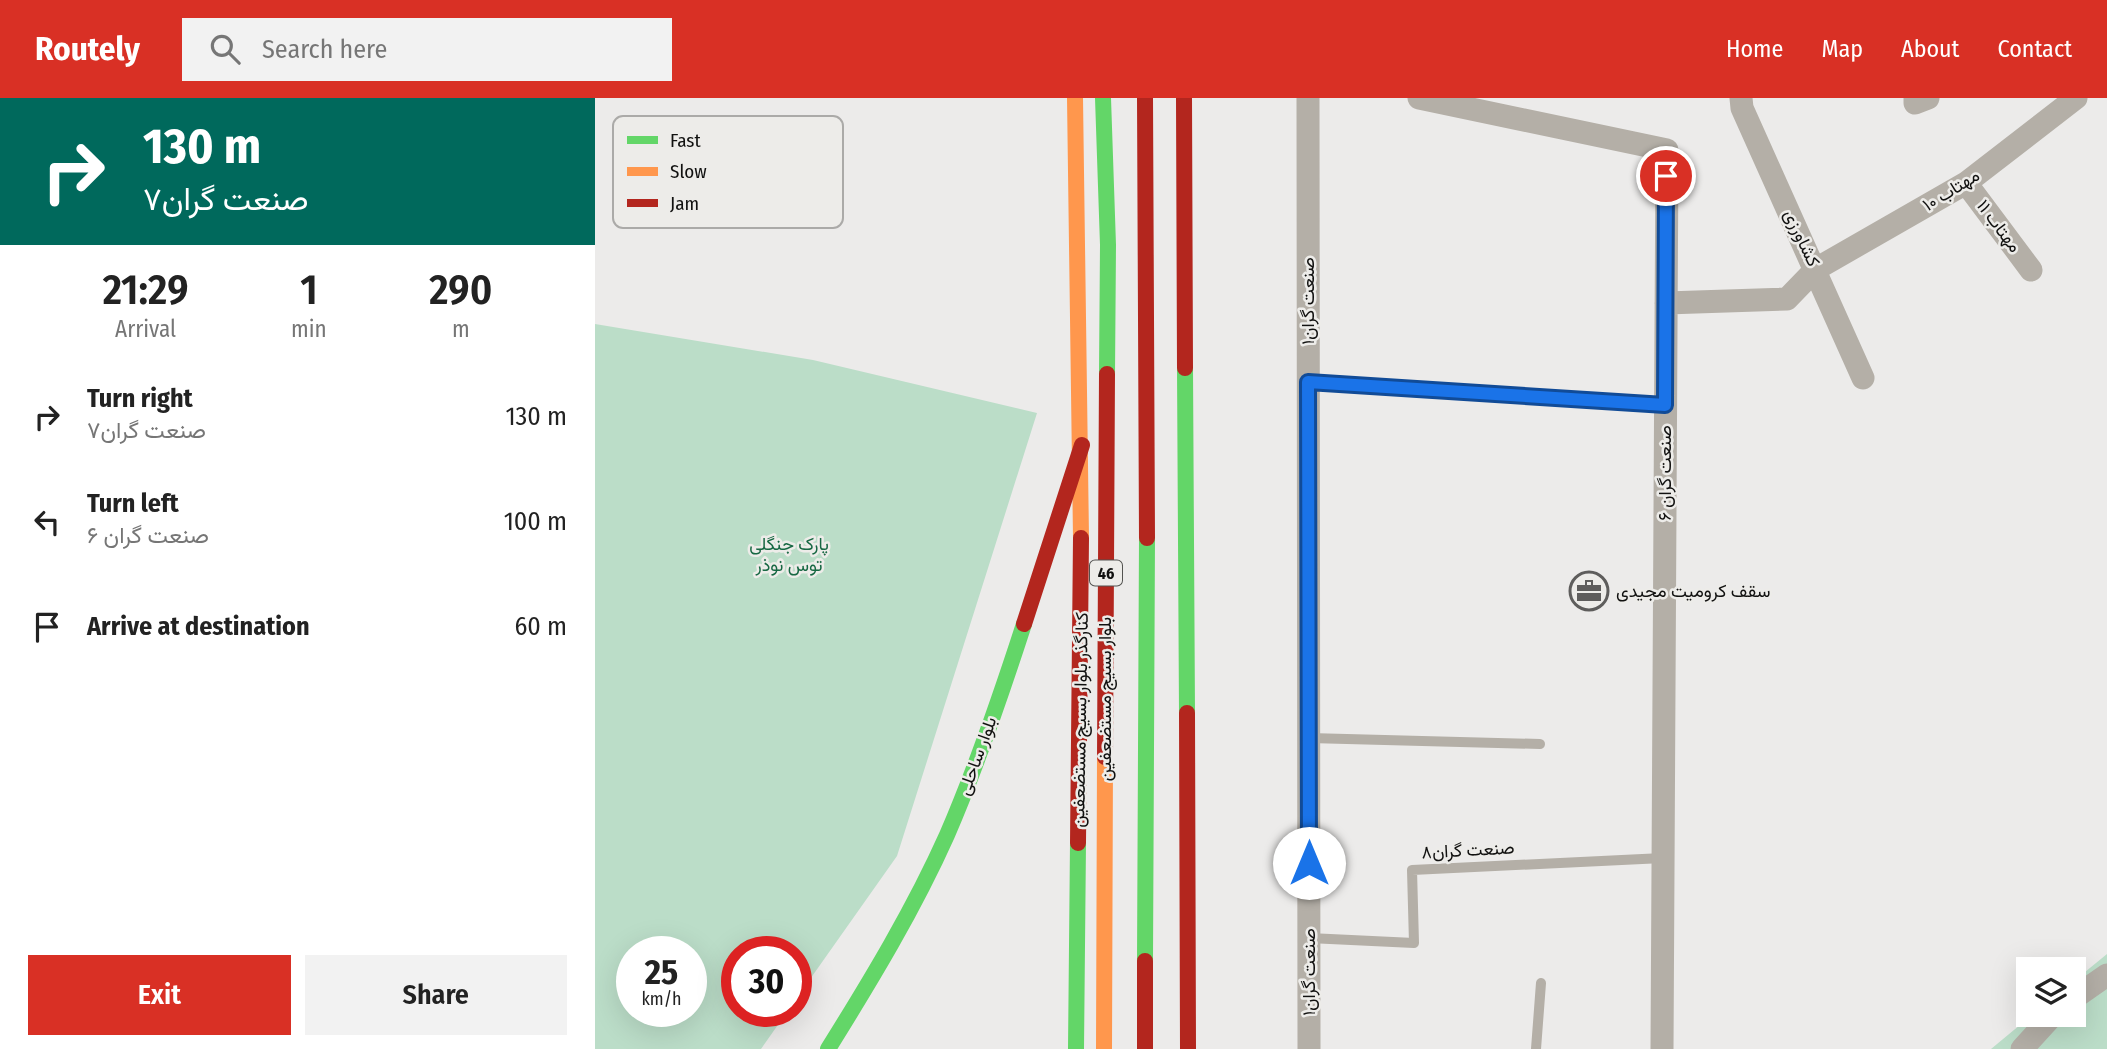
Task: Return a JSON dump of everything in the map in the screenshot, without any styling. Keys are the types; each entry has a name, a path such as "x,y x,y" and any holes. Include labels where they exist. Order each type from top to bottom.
{"main road":[{"name":"کنارگذر بلوار بسیج مستضعفین","path":"1076,98 1082,445 1076,1049"},
{"name":"بلوار بسیج مستضعفین","path":"1104,98 1108,245 1104,1049"},
{"name":"46","path":"1145,98 1149,245 1145,1049"},
{"path":"1184,98 1188,1049"},
{"name":"بلوار ساحلی","path":"828,1049 888,955 960,802 1029,608 1082,445"}],"street":[{"name":"صنعت گران۱","path":"1308,98 1309,1049"},
{"name":"صنعت گران ۶","path":"1419,98 1667,150 1662,1049"},
{"name":"کشاورزی","path":"1741,98 1742,108 1863,378"},
{"name":"مهتاب ۱۰","path":"1666,303 1787,299 1816,270 1966,183 2076,98"},
{"name":"مهتاب ۱۱","path":"1966,183 2031,270"},
{"path":"2086,990 2107,975"},
{"path":"2022,1049 2042,1027"}],"lane":[{"path":"1308,382 1665,405"},
{"path":"1309,738 1540,744"},
{"name":"صنعت گران۸","path":"1309,938 1414,943 1412,870 1663,858"},
{"path":"1536,1049 1541,983"}],"green space":[{"name":"پارک جنگلی توس نوذر","path":"595,324 813,360 1037,413 897,856 812,976 812,936 721,936 721,1027 776,1027 761,1049 595,1049"},
{"path":"2107,954 2107,1049 1991,1049 2018,1027 2086,1027 2086,971"}],"traffic: fast":[{"path":"1103,98 1108,245 1107,374"},
{"path":"1185,368 1187,713"},
{"path":"1145,961 1147,538"},
{"path":"828,1049 906,917 947,835 988,730 1024,624"},
{"path":"1076,1049 1078,843"}],"traffic: slow":[{"path":"1075,98 1081,538"},
{"path":"1104,1049 1105,757"}],"traffic: jam":[{"path":"1145,98 1147,538"},
{"path":"1184,98 1185,368"},
{"path":"1105,757 1107,374"},
{"path":"1024,624 1082,445"},
{"path":"1078,843 1081,538"},
{"path":"1187,713 1188,1049"},
{"path":"1145,961 1145,1049"}],"place":[{"name":"سقف کرومیت مجیدی","path":"1589,591"}],"route":[{"path":"1309,863 1308,382 1665,405 1666,176"}]}
